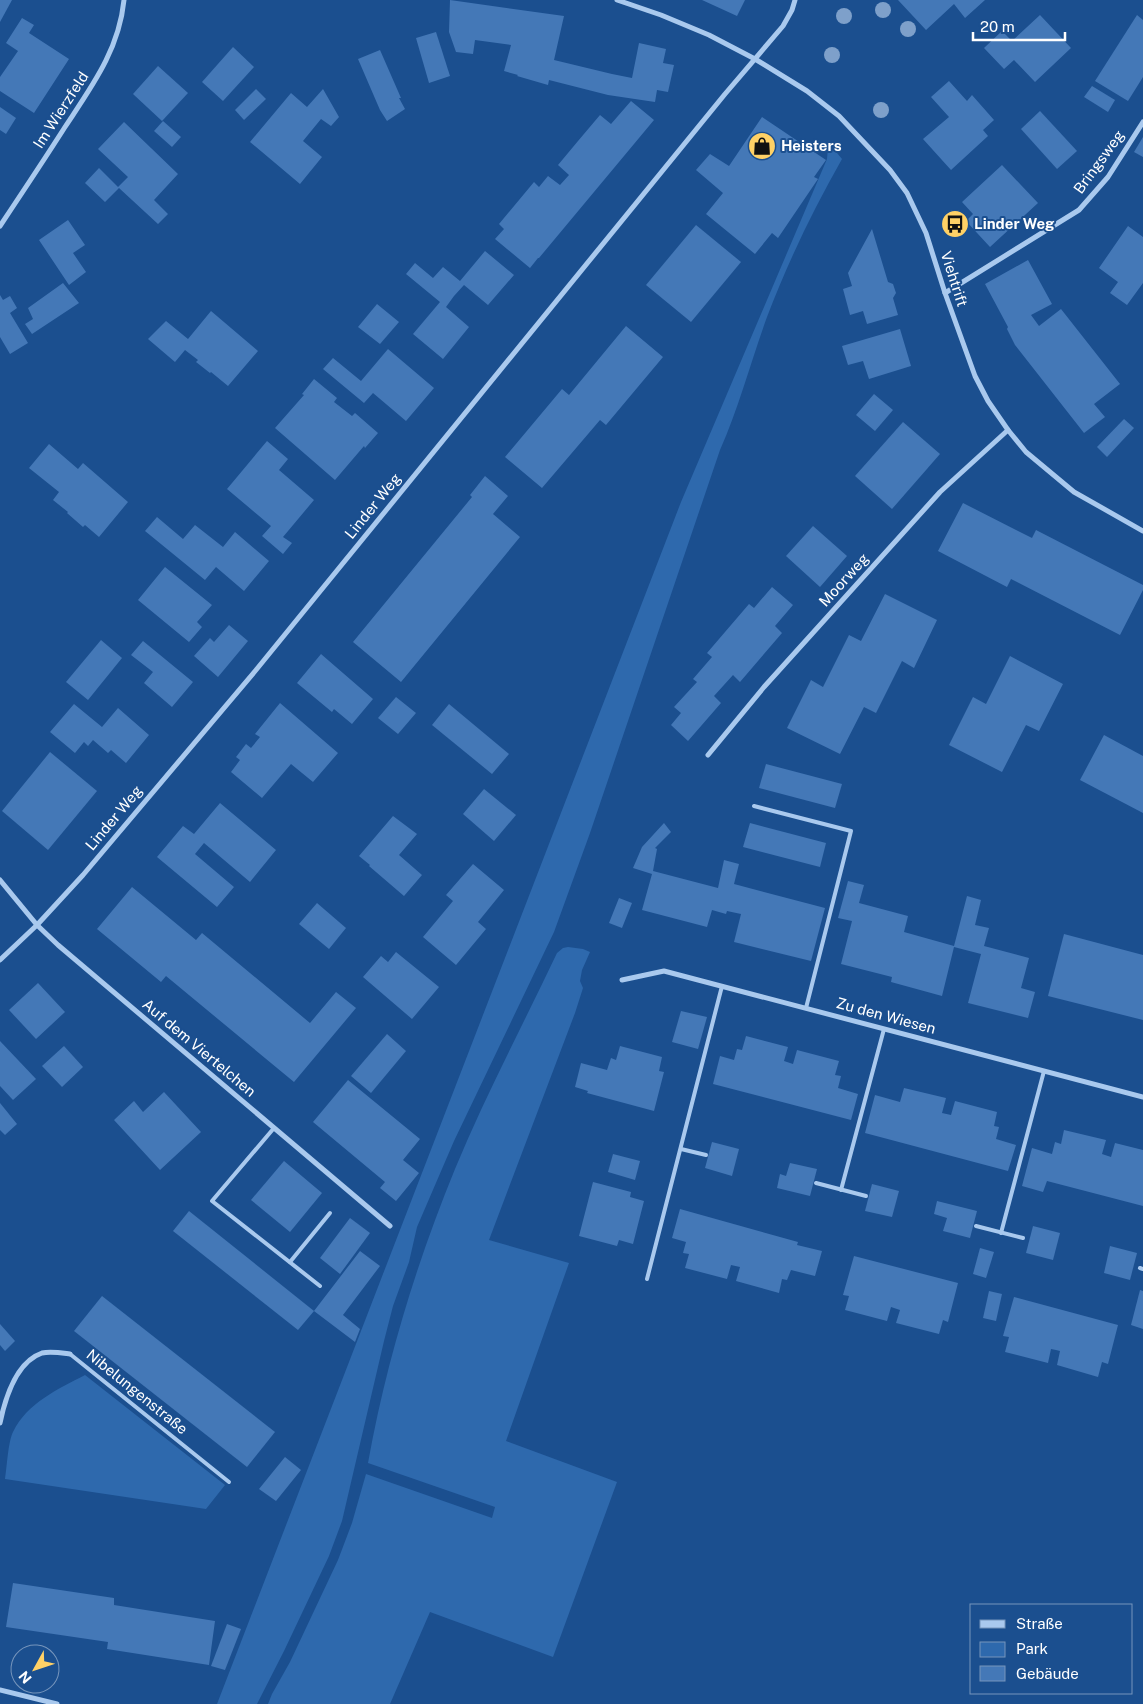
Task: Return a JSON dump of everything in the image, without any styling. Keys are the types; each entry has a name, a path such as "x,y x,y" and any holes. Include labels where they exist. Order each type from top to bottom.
{"street":[{"name":"Im Wierzfeld","path":"0,226 101,72 117,36 122,20 124,0"},
{"name":"Viehtrift","path":"617,0 661,14 709,35 807,90 839,116 890,170 907,193 926,234 975,376 1008,430 1026,452 1074,492 1143,531"},
{"name":"Linder Weg","path":"0,960 37,925 83,875 256,670 754,59 784,26 795,0"},
{"name":"Bringsweg","path":"945,293 1079,210 1108,177 1143,122"},
{"name":"Moorweg","path":"708,754 771,680 940,492 1008,430"},
{"name":"Auf dem Viertelchen","path":"0,880 37,925 58,945 390,1226"},
{"name":"Zu den Wiesen","path":"622,980 664,971 1143,1097"},
{"name":"Nibelungenstraße","path":"0,1422 6,1399 16,1378 29,1362 42,1353 58,1352 70,1354"},
{"path":"0,1690 57,1704"}],"lane":[{"path":"754,806 851,831 806,1008"},
{"path":"647,1279 722,986"},
{"path":"840,1190 884,1029"},
{"path":"1001,1233 1044,1071"},
{"path":"274,1128 212,1201 320,1286"},
{"path":"681,1148 706,1155"},
{"path":"816,1183 866,1196"},
{"path":"290,1262 330,1213"},
{"path":"976,1226 1022,1238"},
{"name":"Nibelungenstraße","path":"70,1354 229,1482"}],"green space":[{"path":"828,148 837,153 842,159 802,236 767,317 590,833 554,932 454,1141 417,1227 409,1262 393,1306 384,1341 342,1521 329,1556 257,1704 217,1704 681,502 827,159"},
{"path":"568,947 590,952 582,970 580,981 583,988 489,1240 569,1263 506,1441 617,1482 553,1657 430,1612 390,1704 268,1704 338,1560 352,1523 366,1474 492,1518 495,1507 368,1463 393,1351 427,1241 455,1169 504,1061 557,953 563,948"},
{"path":"85,1375 225,1485 206,1509 5,1479 10,1442 19,1422 26,1413 44,1398"}],"building":[{"path":"0,0 12,0 0,22"},
{"path":"450,0 564,16 554,60 612,74 632,78 639,43 666,49 663,63 674,65 668,92 657,90 655,102 608,95 549,80 548,85 517,76 504,71 511,45 475,40 473,54 456,52 449,32"},
{"path":"702,0 745,0 737,16"},
{"path":"898,0 985,0 965,18 954,4 926,30"},
{"path":"1040,15 1071,48 1035,82 1014,60 1004,69 984,48 1002,31 1012,41"},
{"path":"1137,15 1143,20 1143,77 1128,101 1095,81"},
{"path":"22,18 34,25 29,33 69,59 34,113 0,91 0,77 18,51 6,43"},
{"path":"436,32 450,76 429,83 416,38"},
{"path":"233,47 254,67 223,101 202,82"},
{"path":"380,50 405,109 387,121 380,110 358,59"},
{"path":"158,66 188,93 162,121 133,94"},
{"path":"949,81 967,101 972,95 994,120 983,130 988,136 951,170 923,139 949,117 931,97"},
{"path":"1092,86 1115,100 1108,112 1084,97"},
{"path":"256,89 266,99 244,120 235,110"},
{"path":"323,89 339,117 331,126 321,119 303,141 322,157 300,184 250,142 291,93 307,107"},
{"path":"631,101 654,120 530,268 495,239 504,229 499,224 534,182 539,187 548,176 560,185 569,175 558,165 578,141 600,115 611,124"},
{"path":"0,107 16,118 6,134 0,130"},
{"path":"1040,111 1077,151 1057,169 1021,129"},
{"path":"762,117 826,160 814,177 818,179 778,238 772,233 755,254 706,214 723,193 696,170 710,154 729,166"},
{"path":"163,121 181,137 172,147 154,131"},
{"path":"124,122 178,174 154,200 168,214 158,224 119,188 105,202 85,183 99,168 118,187 128,177 98,149"},
{"path":"1143,137 1143,157 1134,152"},
{"path":"1002,165 1038,203 990,247 966,221 973,214 962,202"},
{"path":"68,220 85,245 73,253 86,272 69,285 39,240"},
{"path":"696,225 741,262 691,322 646,285"},
{"path":"1128,226 1143,237 1143,283 1127,305 1110,293 1118,282 1099,268"},
{"path":"872,229 888,282 893,284 896,293 893,298 898,315 867,324 863,311 850,315 843,289 852,286 848,273"},
{"path":"485,251 514,275 488,305 464,285 454,296 446,307 469,327 443,359 413,334 440,302 406,274 415,263 433,278 443,267 460,281"},
{"path":"1028,260 1052,304 1031,315 1039,326 1061,309 1120,384 1094,404 1105,417 1084,433 1015,345 1007,329 1008,327 985,284"},
{"path":"63,283 79,303 32,334 25,324 33,319 28,308"},
{"path":"0,295 3,300 10,296 17,308 10,313 28,343 10,354 0,337"},
{"path":"377,304 399,322 380,344 358,327"},
{"path":"211,311 258,351 228,386 196,362 198,360 185,350 175,362 148,339 166,321 188,339"},
{"path":"626,326 663,357 606,425 600,420 542,488 505,457 562,389 569,395"},
{"path":"900,329 911,366 869,379 863,361 848,365 842,346"},
{"path":"388,349 434,388 406,421 373,393 364,403 323,369 333,358 361,381"},
{"path":"314,379 337,398 334,402 352,416 355,413 378,433 365,448 364,446 335,480 275,428 304,395 302,394"},
{"path":"874,394 893,410 875,431 856,415"},
{"path":"1124,419 1134,428 1107,457 1097,447"},
{"path":"903,422 940,454 892,509 855,476"},
{"path":"267,441 288,459 279,470 314,500 283,537 292,543 283,554 262,536 271,526 227,489"},
{"path":"49,444 78,469 83,463 128,502 99,537 85,525 83,527 53,500 59,492 29,468"},
{"path":"485,476 508,496 493,514 520,537 401,682 353,642 472,497 470,495"},
{"path":"963,503 1032,538 1036,530 1143,585 1143,590 1120,635 1011,579 1007,587 938,551"},
{"path":"157,517 183,539 195,525 223,547 235,532 269,561 244,591 216,567 205,580 145,531"},
{"path":"813,526 847,556 820,587 786,556"},
{"path":"165,567 212,605 197,622 202,627 189,642 138,600"},
{"path":"772,587 793,605 775,626 782,633 740,682 733,675 714,696 721,703 688,741 671,725 681,713 674,707 697,682 693,679 712,657 707,653 749,604 754,608"},
{"path":"885,594 937,620 914,668 902,661 876,713 864,707 840,754 787,728 811,680 823,687 849,635 861,641"},
{"path":"229,625 248,641 218,677 194,656 210,638 214,642"},
{"path":"101,640 122,658 88,700 66,682"},
{"path":"143,641 193,682 172,707 144,683 153,672 131,655"},
{"path":"321,654 373,699 352,724 334,709 332,712 297,683"},
{"path":"1010,656 1063,684 1039,731 1026,725 1002,772 949,745 973,697 986,704"},
{"path":"396,697 416,713 398,734 378,718"},
{"path":"280,703 338,753 313,782 291,764 262,798 231,772 240,760 236,757 246,744 251,748 260,737 255,734"},
{"path":"74,704 102,727 118,708 149,735 126,763 111,750 108,753 93,740 88,746 84,742 75,753 50,732"},
{"path":"449,704 509,754 492,774 432,725"},
{"path":"1104,735 1143,756 1143,813 1080,780"},
{"path":"50,752 97,791 48,850 2,811"},
{"path":"766,764 842,784 835,808 759,788"},
{"path":"484,789 516,815 494,841 463,814"},
{"path":"220,803 276,850 250,882 204,843 195,854 234,887 217,907 157,857 183,826 194,834"},
{"path":"393,816 417,834 399,855 422,875 404,896 359,856"},
{"path":"664,823 671,832 655,848 657,849 653,871 718,888 724,860 739,864 734,884 825,908 811,961 734,942 741,914 727,911 726,914 712,910 707,927 642,910 652,874 633,868 642,847"},
{"path":"750,823 826,843 820,867 743,847"},
{"path":"473,864 504,890 478,922 486,929 456,965 423,937 453,901 446,895"},
{"path":"848,881 864,885 859,903 908,916 904,932 954,946 967,896 981,900 975,925 989,928 984,946 1029,958 1021,988 1035,992 1028,1018 968,1003 981,954 954,947 942,996 891,982 892,977 841,964 852,921 838,918"},
{"path":"132,887 196,940 202,933 310,1023 336,992 356,1008 294,1082 166,976 161,982 97,929"},
{"path":"619,898 632,903 622,928 609,923"},
{"path":"317,903 346,928 329,949 299,924"},
{"path":"1064,934 1143,955 1143,1020 1048,996"},
{"path":"396,952 439,987 412,1019 363,977 381,956 388,962"},
{"path":"38,983 65,1012 36,1039 9,1010"},
{"path":"681,1011 707,1017 698,1049 672,1042"},
{"path":"387,1034 406,1051 371,1093 351,1076"},
{"path":"746,1036 788,1047 784,1061 793,1064 797,1050 839,1061 835,1075 841,1076 838,1088 858,1094 851,1120 713,1084 720,1056 734,1060 737,1049 742,1050"},
{"path":"0,1041 36,1079 13,1100 0,1086"},
{"path":"64,1046 83,1067 62,1087 42,1066"},
{"path":"620,1046 662,1057 659,1071 664,1072 654,1111 587,1093 588,1091 575,1087 581,1063 607,1070 611,1058 616,1060"},
{"path":"348,1080 420,1139 403,1160 419,1173 396,1201 380,1188 385,1182 313,1122"},
{"path":"904,1088 946,1098 942,1113 951,1115 955,1101 997,1112 994,1126 999,1127 996,1139 1016,1145 1008,1171 865,1133 875,1095 900,1102"},
{"path":"164,1092 201,1132 160,1170 114,1120 134,1101 143,1112"},
{"path":"0,1103 17,1124 5,1135 0,1130"},
{"path":"1064,1130 1106,1140 1102,1154 1111,1157 1115,1143 1143,1150 1143,1206 1047,1181 1043,1192 1022,1186 1032,1148 1052,1154 1055,1142 1061,1144"},
{"path":"712,1142 739,1149 732,1176 705,1168"},
{"path":"613,1154 640,1161 635,1180 608,1172"},
{"path":"284,1161 322,1193 290,1232 251,1200"},
{"path":"790,1163 817,1169 810,1196 777,1188 780,1174 786,1176"},
{"path":"593,1182 631,1192 630,1197 644,1201 633,1244 619,1240 617,1246 579,1236"},
{"path":"872,1184 899,1191 892,1217 865,1211"},
{"path":"937,1201 977,1211 970,1238 943,1231 947,1218 934,1214"},
{"path":"680,1209 798,1242 797,1245 822,1251 815,1276 791,1270 787,1280 782,1279 779,1293 736,1281 740,1267 731,1265 727,1279 685,1268 689,1254 683,1253 686,1242 672,1238"},
{"path":"189,1211 314,1311 298,1330 173,1231"},
{"path":"350,1218 370,1233 340,1274 320,1258"},
{"path":"1033,1226 1060,1233 1053,1260 1026,1253"},
{"path":"1110,1246 1137,1253 1130,1280 1104,1273"},
{"path":"980,1248 994,1252 986,1278 973,1274"},
{"path":"360,1251 380,1266 343,1315 360,1329 355,1342 314,1311"},
{"path":"854,1256 958,1283 948,1322 943,1320 939,1334 896,1323 900,1310 891,1307 887,1321 845,1310 849,1296 843,1295"},
{"path":"1140,1290 1143,1291 1143,1329 1131,1325"},
{"path":"989,1291 1002,1294 996,1321 983,1318"},
{"path":"102,1296 275,1432 247,1467 74,1331"},
{"path":"1014,1297 1118,1325 1108,1364 1102,1362 1098,1377 1057,1365 1060,1351 1051,1349 1048,1363 1005,1352 1009,1337 1003,1336"},
{"path":"0,1324 15,1341 5,1351 0,1345"},
{"path":"285,1457 301,1470 276,1501 259,1489"},
{"path":"13,1583 114,1598 114,1605 215,1621 209,1665 107,1649 108,1642 6,1627"},
{"path":"227,1624 241,1629 225,1670 211,1666"}],"place":[{"name":"Heisters","path":"762,146"},
{"name":"Linder Weg","path":"955,224"}]}
